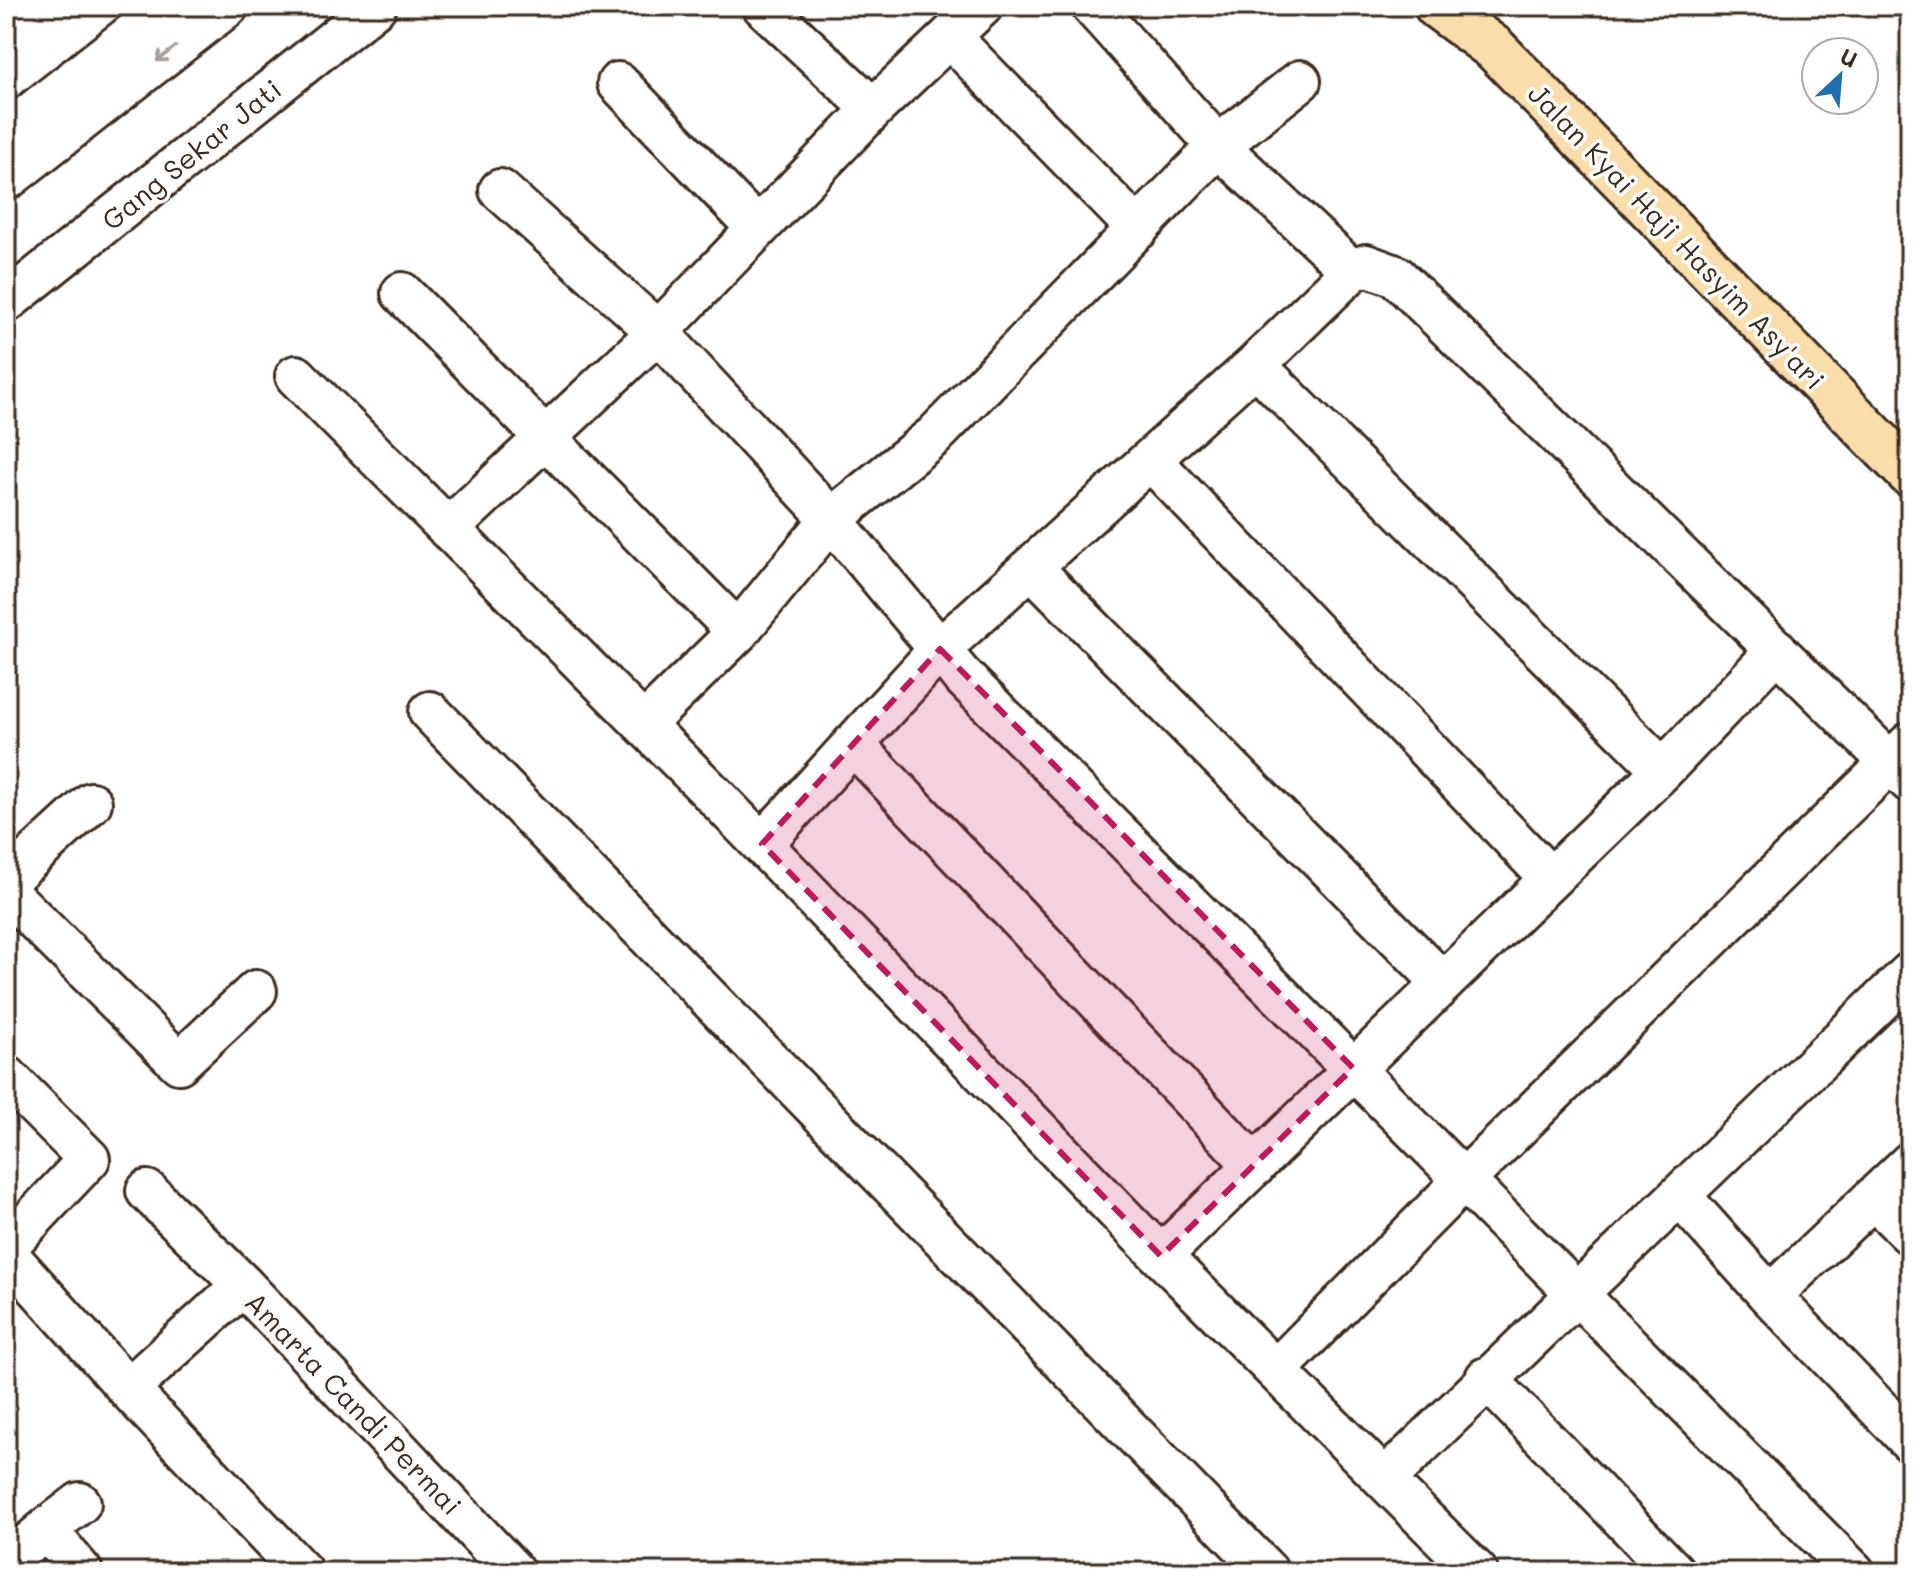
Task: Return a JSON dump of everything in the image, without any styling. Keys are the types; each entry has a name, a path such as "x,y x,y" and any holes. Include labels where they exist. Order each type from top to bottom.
{"highway":[{"name":"Jalan Kyai Haji Hasyim Asy'ari","path":"1437,6 1494,48 1910,474"}],"street":[{"path":"6,180 53,119 168,6"},
{"path":"6,133 53,119 228,6"},
{"name":"Gang Sekar Jati","path":"6,302 376,6"},
{"path":"763,6 873,109"},
{"path":"448,529 658,332 873,109 982,6"},
{"path":"1092,6 1218,146 1352,271"},
{"path":"950,37 1138,229"},
{"path":"644,724 738,632 831,519 934,436 1218,146 1300,81"},
{"path":"618,83 757,228"},
{"path":"500,190 658,332 831,519 940,649 1187,905 1465,1179 1854,1572"},
{"path":"762,844 940,649 1255,365 1352,271 1366,265 1396,276 1777,650 1903,763 1465,1179 1276,1370"},
{"path":"402,293 738,632"},
{"path":"1255,365 1663,770"},
{"path":"296,376 644,724 1161,1256 1477,1572"},
{"path":"1151,460 1550,878"},
{"path":"1031,567 1442,982"},
{"path":"1161,1256 1663,770 1777,650"},
{"path":"430,712 1268,1572"},
{"path":"853,744 1255,1166"},
{"path":"6,881 91,803"},
{"path":"6,891 179,1063 256,991"},
{"path":"1385,1479 1486,1378 1579,1294 1910,973"},
{"path":"6,1076 89,1159 6,1250 128,1389 302,1572"},
{"path":"1770,1296 1910,1163"},
{"path":"147,1191 243,1285"},
{"path":"1680,1196 1770,1296 1910,1441"},
{"path":"1873,1198 1910,1234"},
{"name":"Amarta Candi Permai","path":"128,1389 243,1285 514,1572"},
{"path":"1486,1378 1674,1572"},
{"path":"6,1563 80,1503"},
{"path":"46,1529 82,1572"}],"highlighted area":[{"path":"940,649 1353,1068 1161,1256 762,844"}]}
